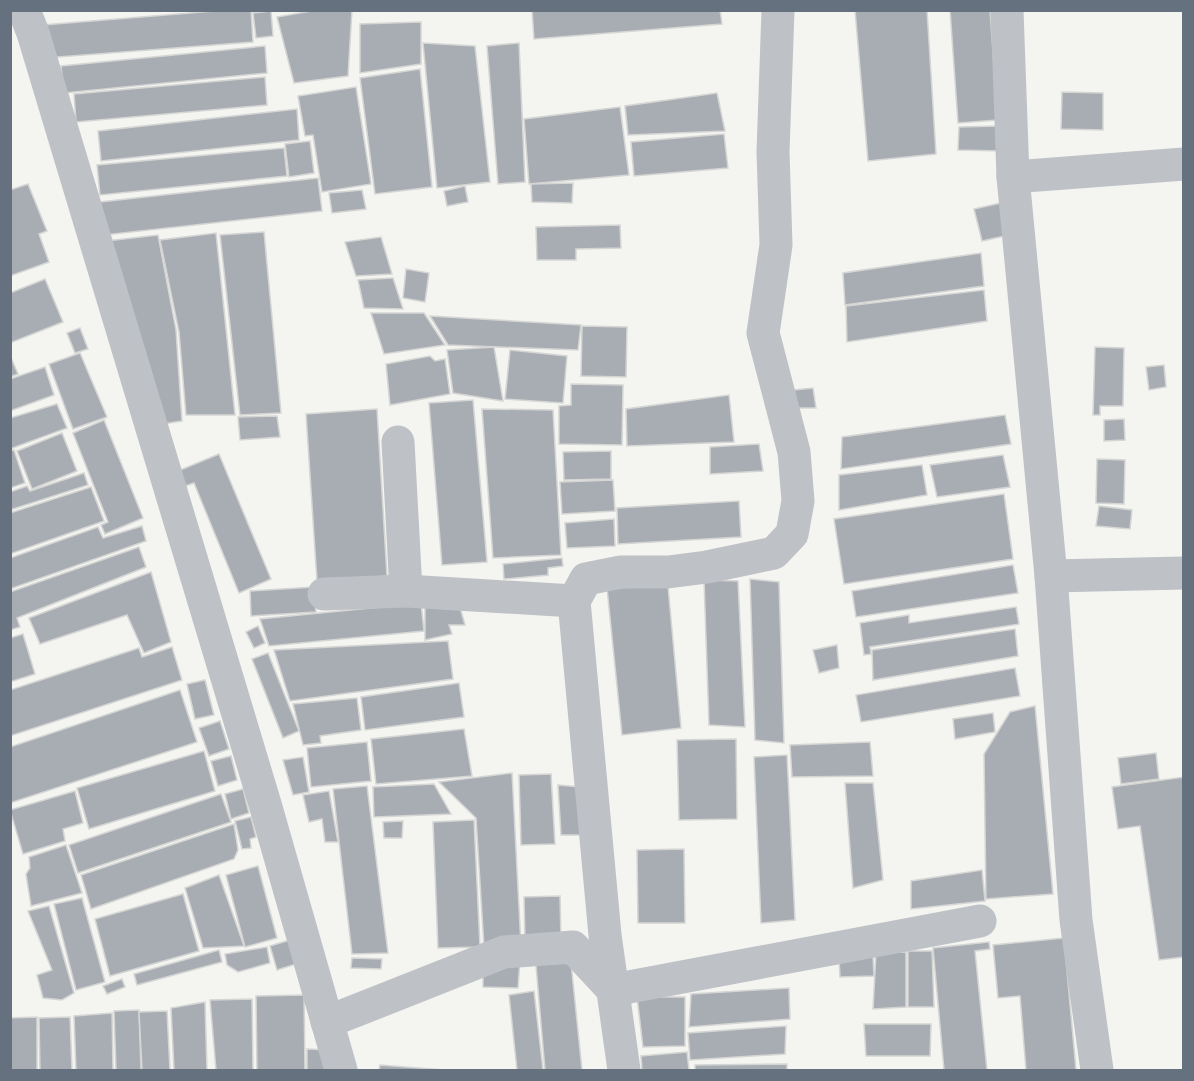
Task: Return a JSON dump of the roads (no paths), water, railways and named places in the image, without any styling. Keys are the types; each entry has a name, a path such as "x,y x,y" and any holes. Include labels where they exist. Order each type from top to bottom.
{"street":[{"path":"24,10 33,33 265,804 341,1071"},
{"path":"624,1071 613,990 574,601 586,579 621,572 668,572 707,567 774,553 792,534 798,501 794,452 763,333 776,245 773,152 778,10"},
{"path":"1007,10 1013,177 1051,576 1076,920 1097,1071"},
{"path":"1013,177 1184,164"},
{"path":"398,442 406,591"},
{"path":"1051,576 1184,573"},
{"path":"324,594 406,591 574,601"},
{"path":"613,990 980,921"},
{"path":"327,1022 488,957 528,948 573,946 613,990"}]}
